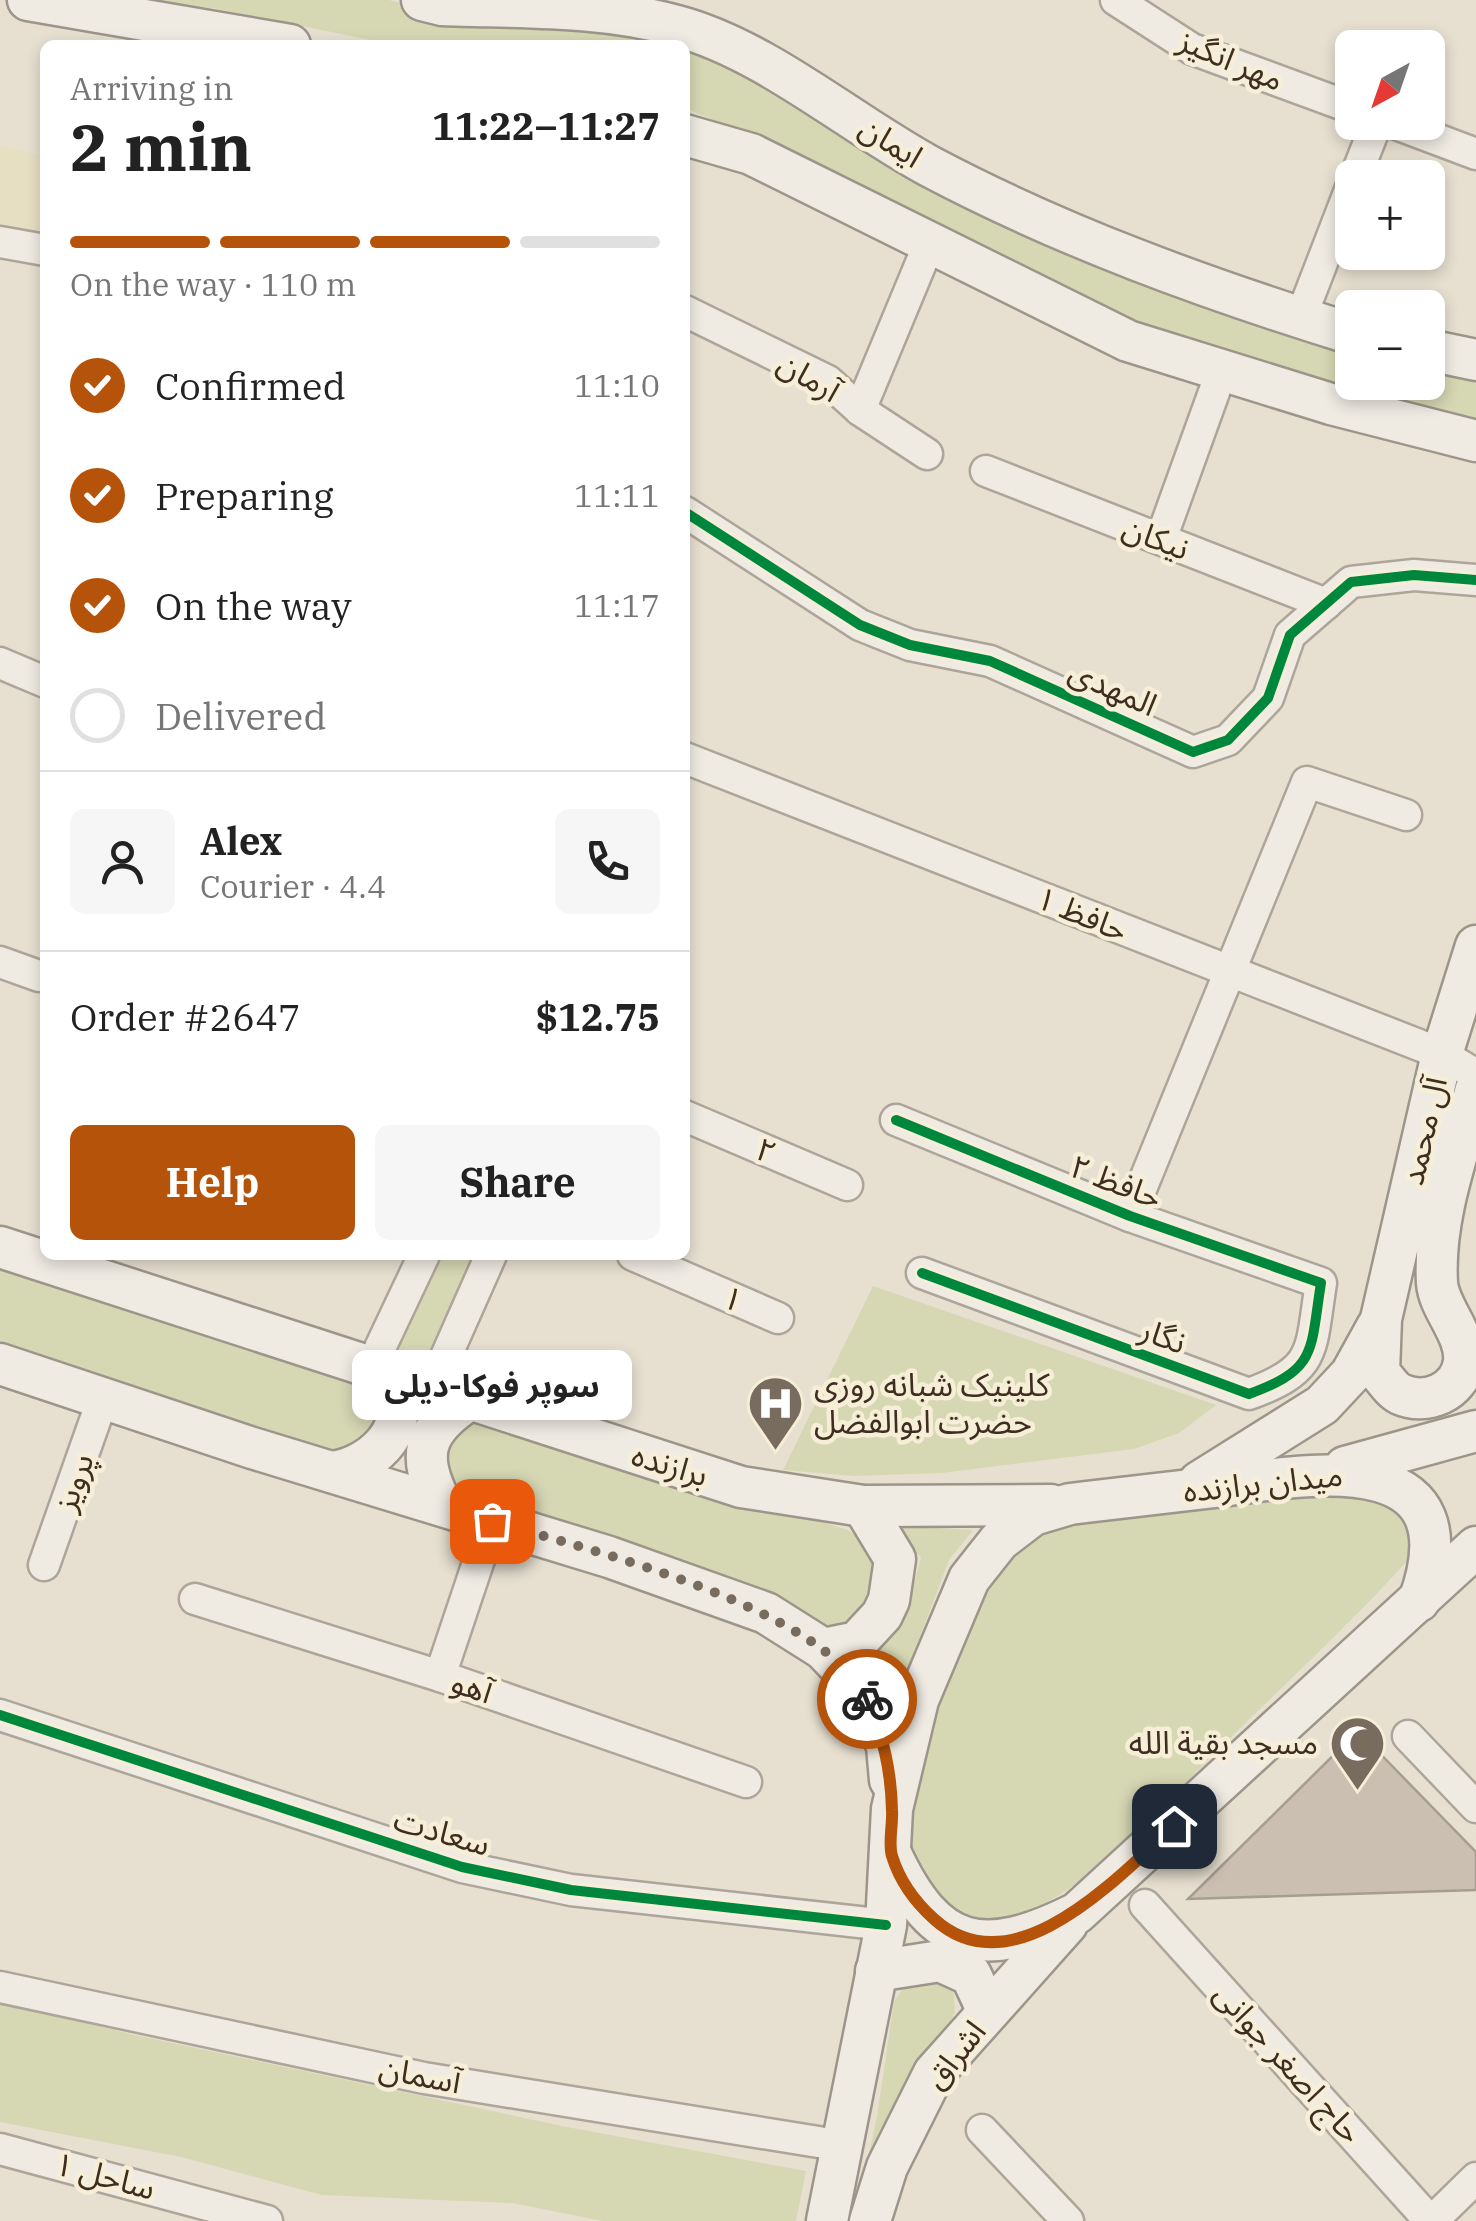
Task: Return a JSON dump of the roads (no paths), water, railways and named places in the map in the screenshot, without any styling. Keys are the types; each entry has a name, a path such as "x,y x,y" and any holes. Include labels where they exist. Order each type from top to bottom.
{"main road":[{"path":"28,0 261,40"},
{"name":"ایمان","path":"422,0 442,6 593,5 682,13 721,43 927,165 1092,244 1335,328"},
{"path":"690,136 751,154 1128,342 1476,441"},
{"path":"1445,354 1476,360"},
{"name":"آل محمد","path":"1476,946 1442,1054 1381,1319 1379,1372 1398,1394 1428,1400 1453,1387 1464,1361 1466,1338 1437,1288 1438,1260 1442,1214 1476,1088"},
{"name":"برازنده","path":"0,1247 40,1259"},
{"name":"برازنده","path":"44,1260 376,1358 450,1394 742,1486 862,1506 975,1508 1070,1504"},
{"path":"1186,1490 1322,1405 1352,1374 1381,1319"},
{"path":"332,1472 370,1460 396,1422 394,1391 376,1358"},
{"path":"0,1364 332,1472 609,1556 766,1614 824,1648 865,1693 887,1746 892,1809"},
{"path":"442,1506 428,1478 428,1442 450,1394"},
{"path":"1316,1474 1476,1431"},
{"name":"میدان برازنده","path":"1316,1474 1362,1474 1417,1493 1435,1520 1436,1547 1431,1576 1419,1601 1077,1913 1032,1935 982,1941 950,1934 912,1900 891,1854 892,1809 918,1700 969,1580 999,1541 1034,1516 1070,1504 1316,1474"},
{"path":"824,1648 857,1642 882,1615 889,1600 895,1559 862,1506"},
{"path":"1419,1601 1476,1547"},
{"path":"827,2221 886,1925 891,1854"},
{"name":"اشراق","path":"870,2221 887,2167 934,2073 1077,1913"},
{"path":"876,1971 940,1960 971,1974 988,2012"}],"street":[{"name":"مهر انگیز","path":"1116,0 1192,49 1335,102"},
{"path":"1439,140 1476,154"},
{"path":"1302,317 1335,230"},
{"path":"0,242 40,249"},
{"path":"860,410 929,244"},
{"name":"آرمان","path":"690,312 828,381 860,410 927,454"},
{"path":"1161,540 1222,370"},
{"name":"نیکان","path":"986,472 1326,604"},
{"name":"المهدی","path":"690,515 860,625 910,645 990,661 1194,752 1228,740 1268,698 1290,635 1350,582 1414,576 1476,580"},
{"path":"0,663 40,680"},
{"name":"حافظ ۱","path":"690,760 1228,974 1442,1054 1476,1075"},
{"path":"1130,1216 1307,782 1406,815"},
{"path":"0,962 39,976"},
{"name":"۲","path":"690,1118 846,1185"},
{"name":"حافظ ۲","path":"896,1120 1130,1216 1321,1283"},
{"path":"376,1358 422,1260"},
{"path":"450,1394 490,1260"},
{"name":"۱","path":"645,1260 778,1318"},
{"name":"نگار","path":"922,1273 1248,1394 1291,1379 1310,1348 1321,1283"},
{"name":"پرویز","path":"44,1565 103,1398"},
{"path":"440,1676 492,1521"},
{"name":"آهو","path":"195,1599 440,1676 746,1782"},
{"name":"سعادت","path":"0,1715 462,1866 572,1890 886,1925"},
{"path":"1408,1736 1476,1807"},
{"name":"حاج اصغر جوانی","path":"1145,1905 1431,2221"},
{"name":"آسمان","path":"0,1987 424,2078 844,2146"},
{"path":"982,2130 1068,2221"},
{"name":"ساحل ۱","path":"0,2149 268,2221"},
{"path":"1431,2221 1476,2178"}],"place":[{"name":"کلینیک شبانه روزی حضرت ابوالفضل","path":"775,1452"},
{"name":"سوپر فوکا-دیلی","path":"492,1521"},
{"name":"مسجد بقیة الله","path":"1357,1792"}]}
